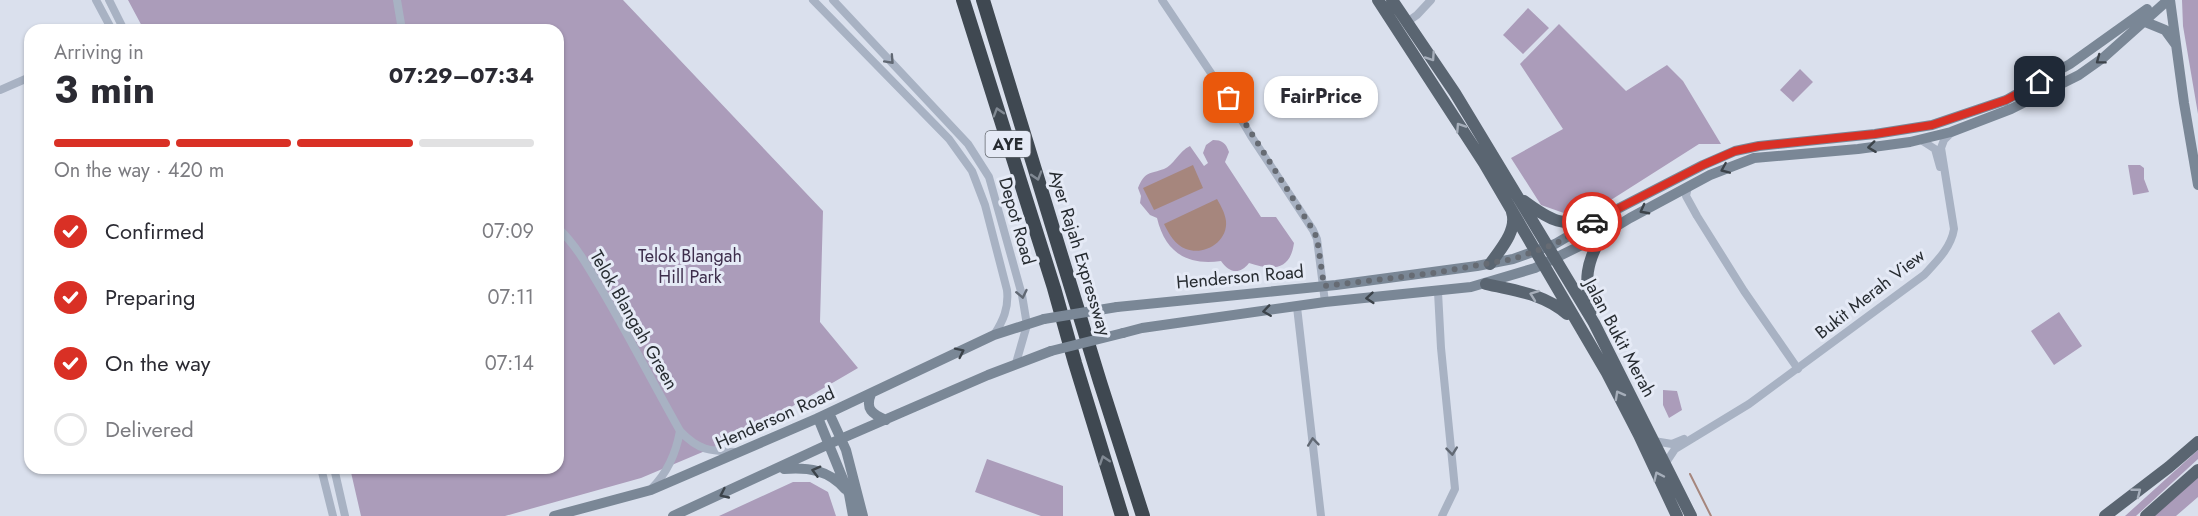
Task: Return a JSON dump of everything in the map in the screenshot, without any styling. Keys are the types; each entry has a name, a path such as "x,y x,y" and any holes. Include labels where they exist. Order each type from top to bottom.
{"highway":[{"name":"Ayer Rajah Expressway","path":"963,0 1054,288 1122,516"},
{"name":"Ayer Rajah Expressway","path":"983,0 1143,516"}],"main road":[{"name":"Jalan Bukit Merah","path":"1378,0 1484,163 1536,252 1624,405 1677,516"},
{"name":"Jalan Bukit Merah","path":"1392,0 1455,93 1594,323 1691,516"},
{"path":"2118,31 2151,0"},
{"name":"Henderson Road","path":"554,516 651,490 872,394 994,335 1044,319 1118,306 1324,286 1490,264 1549,247 1596,220 1735,151 1759,146 1875,134 1932,125 2006,100 2050,76 2118,31 2159,0"},
{"name":"Henderson Road","path":"674,516 829,444 1016,363 1051,351 1142,328 1325,302 1438,292 1486,284 1556,259 1710,175 1754,158 1858,149 1921,140 1951,132 2010,110 2079,75 2103,58 2169,0"},
{"path":"2169,0 2198,185"},
{"path":"2143,21 2165,30 2177,48"},
{"path":"1518,196 1548,218 1563,223 1576,224 1596,220"},
{"path":"1490,264 1507,240 1514,218 1512,211"},
{"path":"1594,323 1586,284 1587,269 1594,248 1602,235"},
{"path":"1486,284 1514,289 1547,300 1575,320"},
{"path":"872,394 868,408 875,415 886,420"},
{"path":"829,413 841,439 863,516"},
{"path":"818,418 849,494 853,516"},
{"path":"2105,516 2198,442"},
{"path":"774,470 802,468 818,470 832,477 849,494"},
{"path":"2146,516 2198,470"}],"street":[{"path":"96,0 109,24"},
{"path":"109,0 121,24"},
{"path":"392,0 398,12"},
{"path":"397,0 401,24"},
{"name":"Depot Road","path":"813,0 949,138 972,171 986,205 1007,290 1008,301 1005,315 994,335"},
{"name":"Depot Road","path":"833,0 968,144 989,177 1020,284 1027,325 1016,363"},
{"path":"1162,0 1213,77 1221,82"},
{"path":"1167,0 1221,82 1251,136 1313,230 1317,238 1325,302"},
{"path":"1407,22 1431,0"},
{"path":"0,90 24,80"},
{"name":"Bukit Merah View","path":"1654,441 1665,444 1679,442 1721,418 1924,275 1945,250 1954,229 1941,148 1951,132"},
{"name":"Bukit Merah View","path":"1665,464 1672,452 1681,445 1749,404 1921,271 1944,245 1950,229 1943,183 1935,149 1921,140"},
{"path":"1688,187 1686,196 1697,216 1795,368"},
{"path":"1675,194 1682,198 1731,277 1795,368"},
{"name":"Telok Blangah Green","path":"564,233 590,269 620,320 680,431 693,444 707,450 740,452"},
{"path":"1438,292 1441,348 1455,489 1442,516"},
{"name":"Henderson Road","path":"1297,307 1321,516"},
{"path":"651,490 672,460 680,431"},
{"path":"322,474 333,516"},
{"path":"335,474 345,516"}],"green space":[{"name":"Telok Blangah Hill Park","path":"128,0 623,0 823,211 820,322 858,368 743,435 641,478 505,516 361,516 351,474 564,474 564,24 141,24"},
{"path":"2182,0 2198,0 2198,114 2183,26"},
{"path":"1528,8 1549,28 1523,54 1503,35"},
{"path":"1559,24 1626,91 1667,65 1683,81 1721,144 1699,144 1581,219 1541,205 1511,158 1563,129 1520,64"},
{"path":"1800,69 1813,82 1793,102 1780,90"},
{"path":"1213,140 1221,141 1226,146 1229,152 1225,162 1261,217 1276,217 1294,243 1292,252 1284,264 1265,267 1249,263 1246,267 1235,271 1227,268 1221,261 1188,259 1172,248 1157,218 1150,215 1140,203 1141,196 1138,188 1146,176 1170,165 1190,146 1204,166 1208,163 1203,153 1206,145"},
{"path":"2128,165 2140,165 2144,168 2144,179 2149,192 2133,195"},
{"path":"2059,312 2082,346 2054,365 2031,331"},
{"path":"1663,390 1677,391 1682,410 1669,418 1663,405"},
{"path":"2198,450 2198,459 2136,516 2125,516"},
{"path":"987,459 1063,486 1063,516 1041,516 975,492"},
{"path":"2198,474 2198,497 2176,516 2151,516"},
{"path":"793,482 810,482 828,492 836,516 719,516"}],"shaded area":[{"path":"1193,165 1203,188 1154,210 1143,188"},
{"path":"1217,199 1226,221 1226,229 1219,241 1214,246 1200,251 1186,249 1179,245 1164,224"}],"waterway":[{"path":"1690,474 1711,516"}],"way so far":[{"path":"1229,98 1251,136 1313,230 1317,238 1324,286 1434,273 1513,259 1555,244 1592,222"}],"place":[{"name":"FairPrice","path":"1229,98"}],"route":[{"path":"1592,222 1735,151 1759,146 1875,134 1932,125 2006,100 2040,82"}]}
